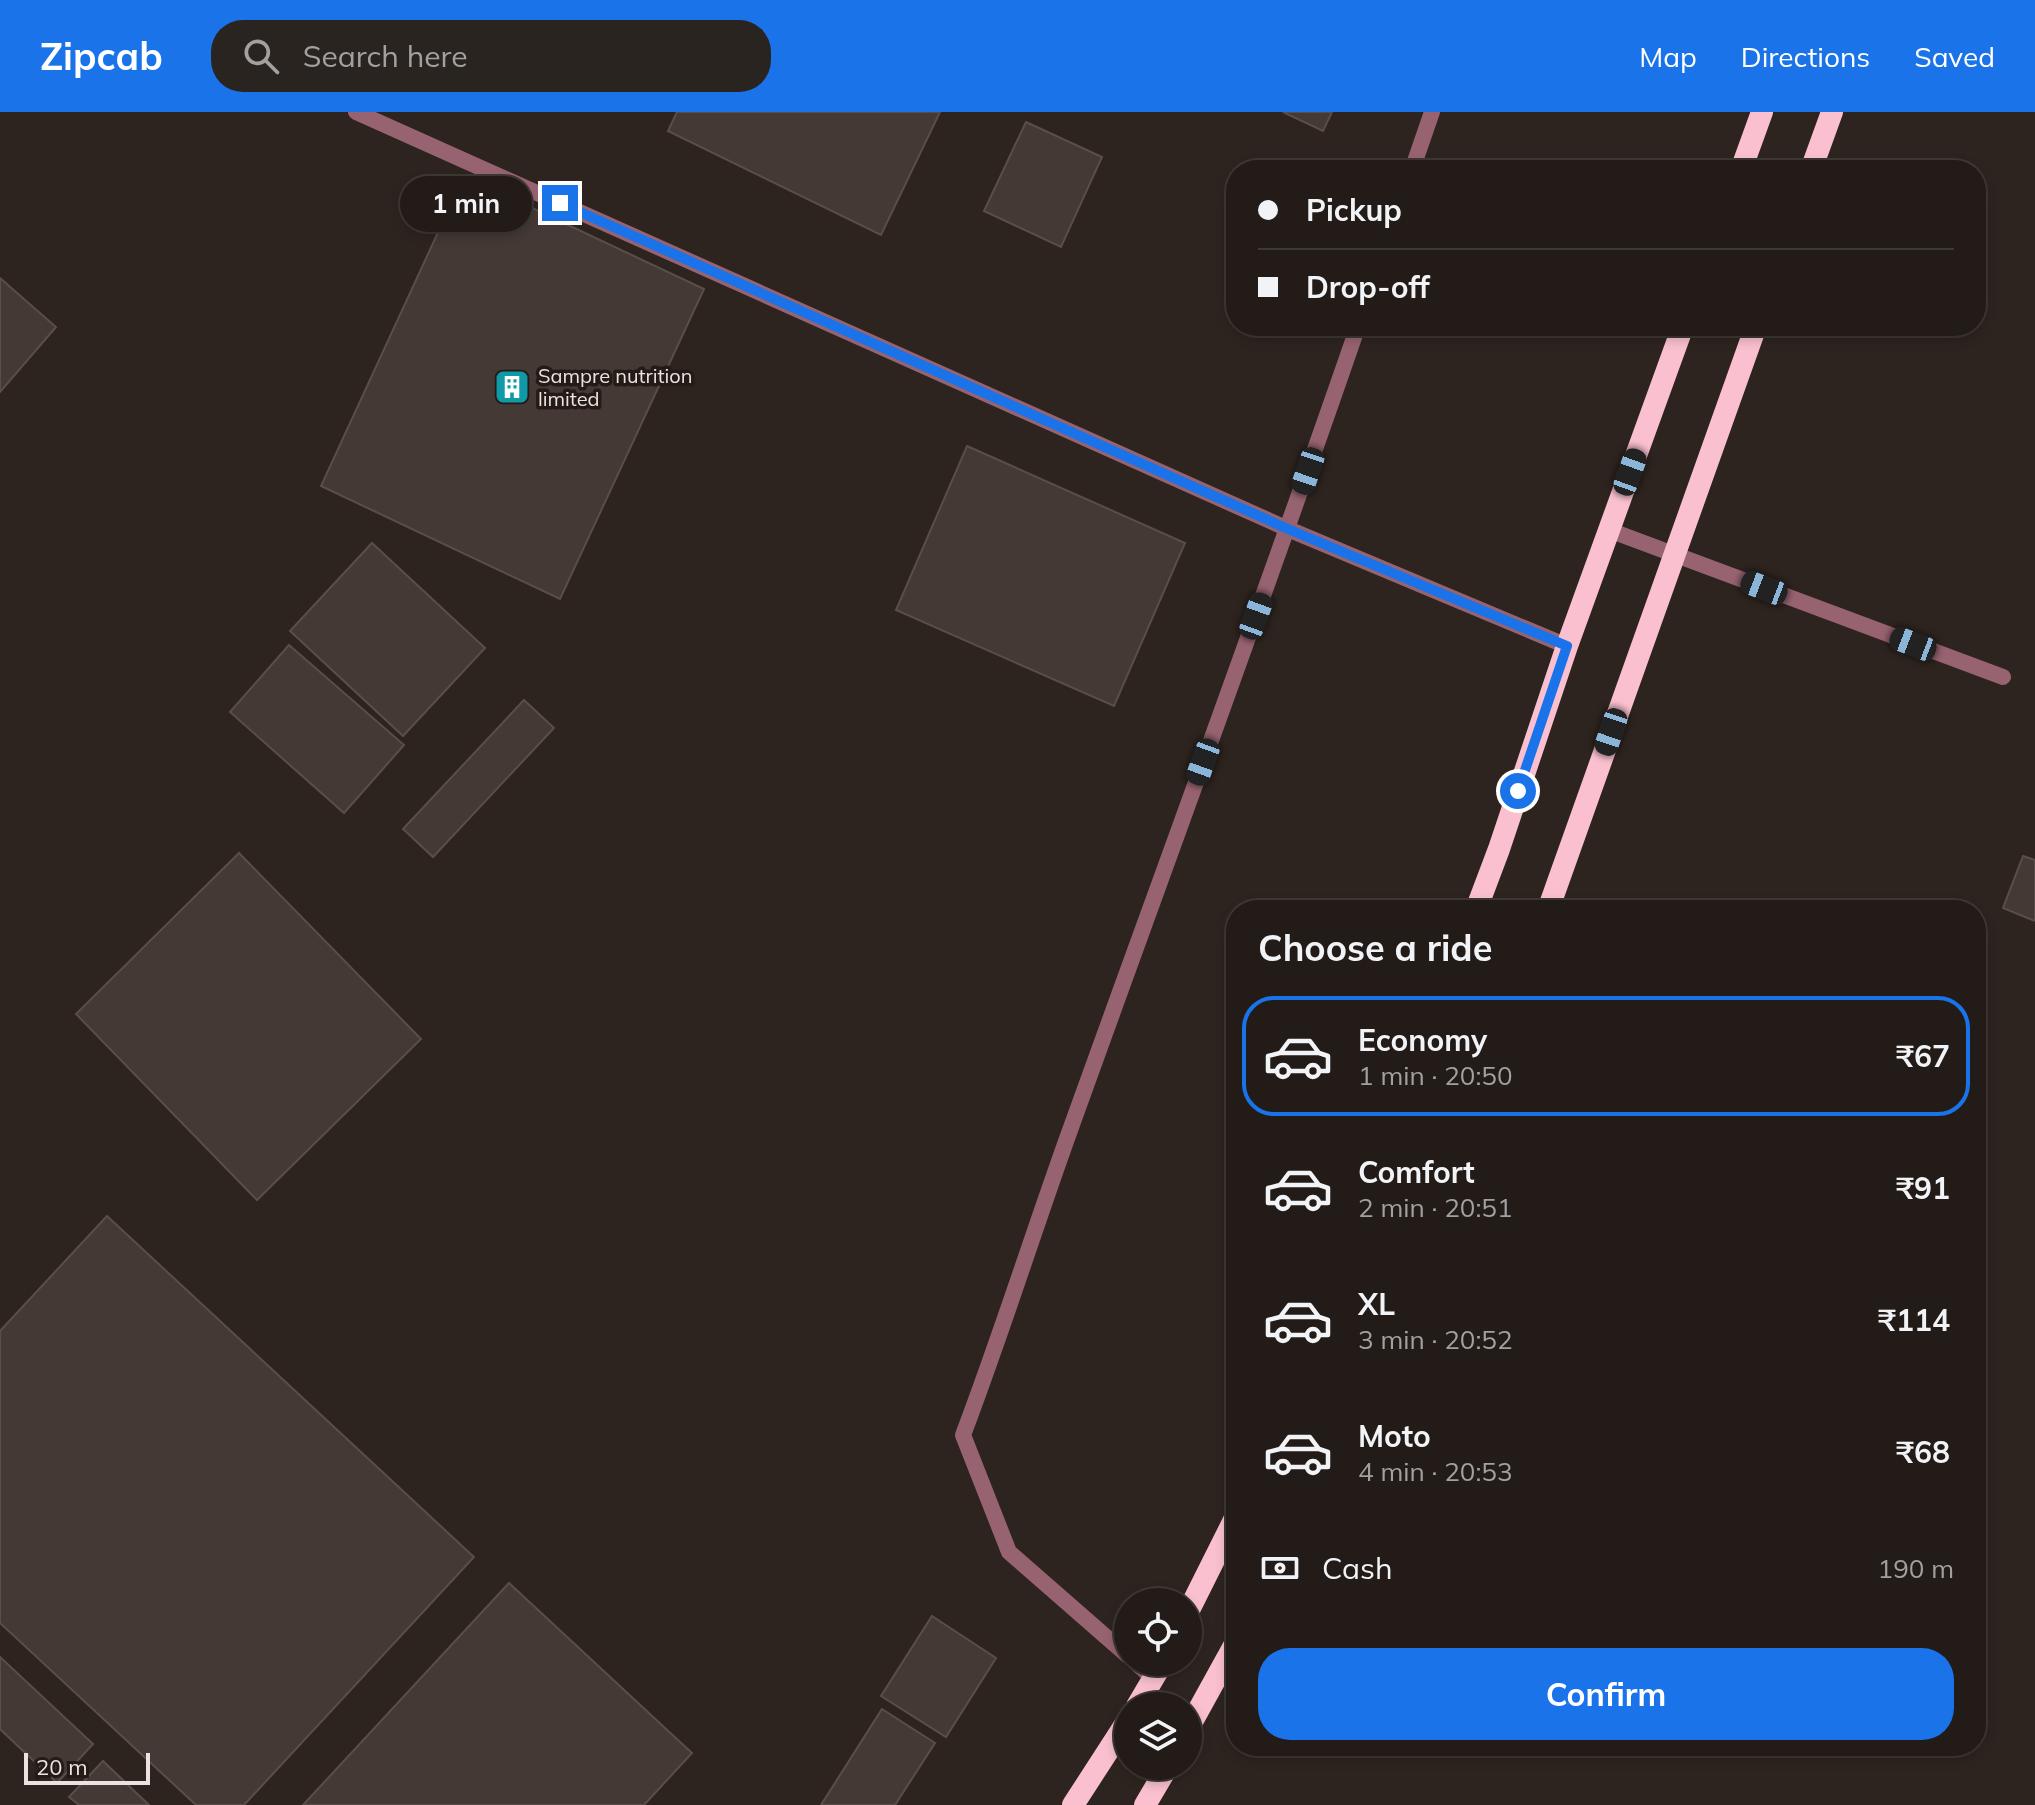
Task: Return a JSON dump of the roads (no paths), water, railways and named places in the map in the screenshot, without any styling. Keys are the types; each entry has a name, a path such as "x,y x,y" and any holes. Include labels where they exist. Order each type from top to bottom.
{"highway":[{"path":"1745,160 1762,112"},
{"path":"1815,160 1832,112"},
{"path":"1480,900 1567,646 1679,336"},
{"path":"1552,900 1752,336"},
{"path":"1200,1588 1226,1536"},
{"path":"1202,1704 1226,1660"},
{"path":"1073,1805 1114,1742"},
{"path":"1145,1805 1160,1780"}],"street":[{"path":"356,112 1288,529 1567,646"},
{"path":"1415,160 1432,112"},
{"path":"1114,1644 1009,1552 963,1435 1355,336"},
{"path":"1609,530 2003,677"}],"place":[{"name":"Sampre nutrition limited","path":"512,387"}]}
